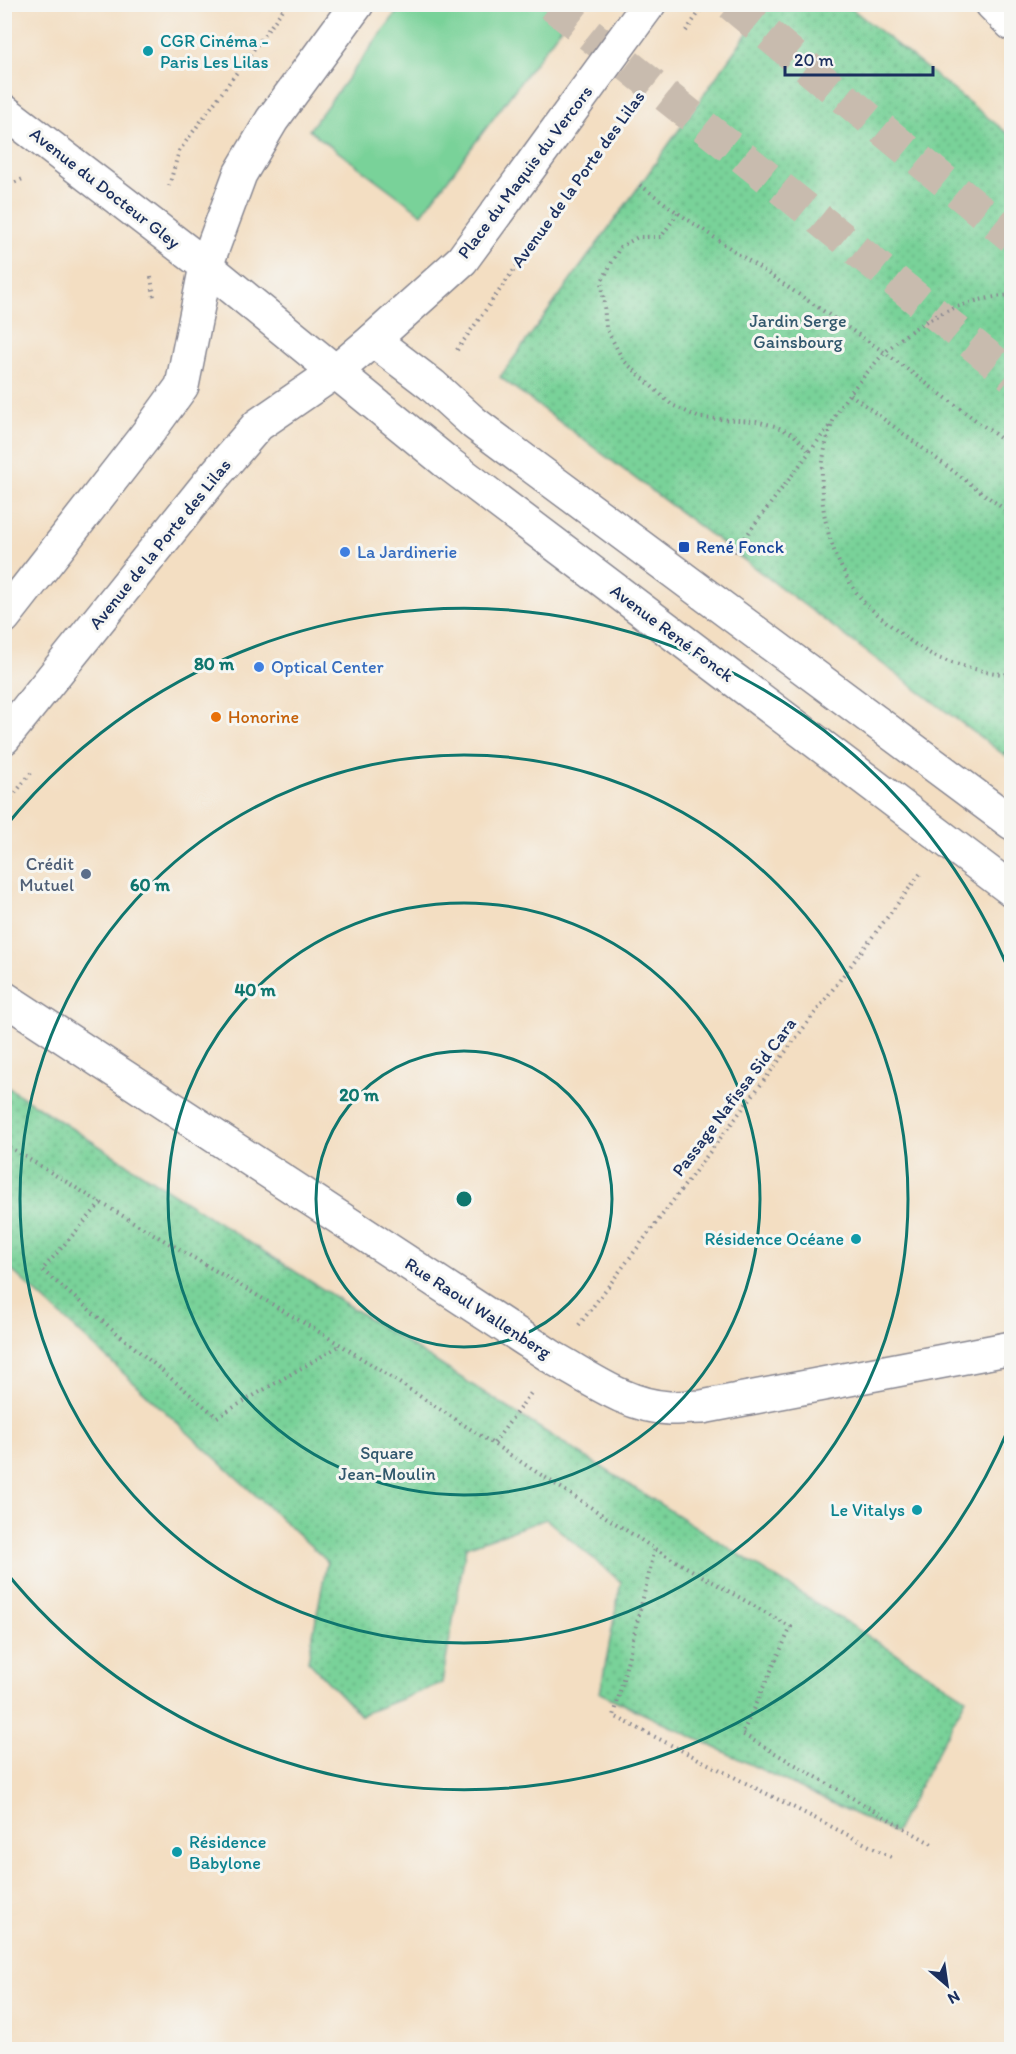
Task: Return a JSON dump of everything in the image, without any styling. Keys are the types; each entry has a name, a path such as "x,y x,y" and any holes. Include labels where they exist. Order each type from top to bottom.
{"main road":[{"path":"4,617 182,386 206,266 240,174 272,120 357,4"},
{"name":"Place du Maquis du Vercors","path":"335,372 462,260 649,4"},
{"name":"Avenue du Docteur Gley","path":"4,111 206,266"},
{"path":"206,266 335,372"},
{"path":"373,340 432,385 474,423 978,796 1011,823"},
{"name":"Avenue de la Porte des Lilas","path":"4,738 215,475 258,425 335,372"},
{"name":"Avenue René Fonck","path":"335,372 445,461 1011,890"},
{"name":"Rue Raoul Wallenberg","path":"4,998 555,1359 617,1394 644,1404 668,1408 702,1407 1011,1348"}],"path":[{"path":"178,151 287,4"},
{"path":"684,34 705,4"},
{"name":"Avenue de la Porte des Lilas","path":"453,355 585,169"},
{"path":"640,185 884,352 1011,447"},
{"path":"678,213 661,237 638,237 620,248 602,281 606,328 623,360 672,405 700,418 756,421 775,426 793,434 810,452"},
{"path":"151,281 155,303"},
{"path":"734,552 810,452 850,394 884,352 927,319 958,306 1011,295"},
{"path":"850,394 1011,515"},
{"path":"832,422 823,459 824,510 831,544 860,598 899,633 940,659 996,674 1011,675"},
{"path":"1005,755 1011,746"},
{"name":"Passage Nafissa Sid Cara","path":"494,1443 590,1310 925,868"},
{"path":"4,1143 341,1345 655,1549 791,1627 742,1734 932,1844"},
{"path":"101,1203 42,1270 217,1417 341,1345"},
{"path":"655,1549 614,1716 893,1858"}],"green space":[{"path":"403,4 578,5 422,214 309,130"},
{"name":"Jardin Serge Gainsbourg","path":"767,5 847,5 1011,136 1011,760 500,377"},
{"name":"Square Jean-Moulin","path":"4,1085 966,1698 895,1833 600,1693 621,1582 546,1519 466,1547 442,1683 360,1715 308,1661 327,1561 5,1264"}],"tunnel":[{"path":"551,4 1012,376"},
{"path":"731,4 1012,237"}],"place":[{"name":"CGR Cinéma - Paris Les Lilas","path":"148,51"},
{"name":"René Fonck","path":"684,547"},
{"name":"La Jardinerie","path":"345,552"},
{"name":"Optical Center","path":"259,667"},
{"name":"Honorine","path":"216,717"},
{"name":"Crédit Mutuel","path":"86,874"},
{"name":"Résidence Océane","path":"856,1239"},
{"name":"Le Vitalys","path":"917,1510"},
{"name":"Résidence Babylone","path":"177,1852"}]}
